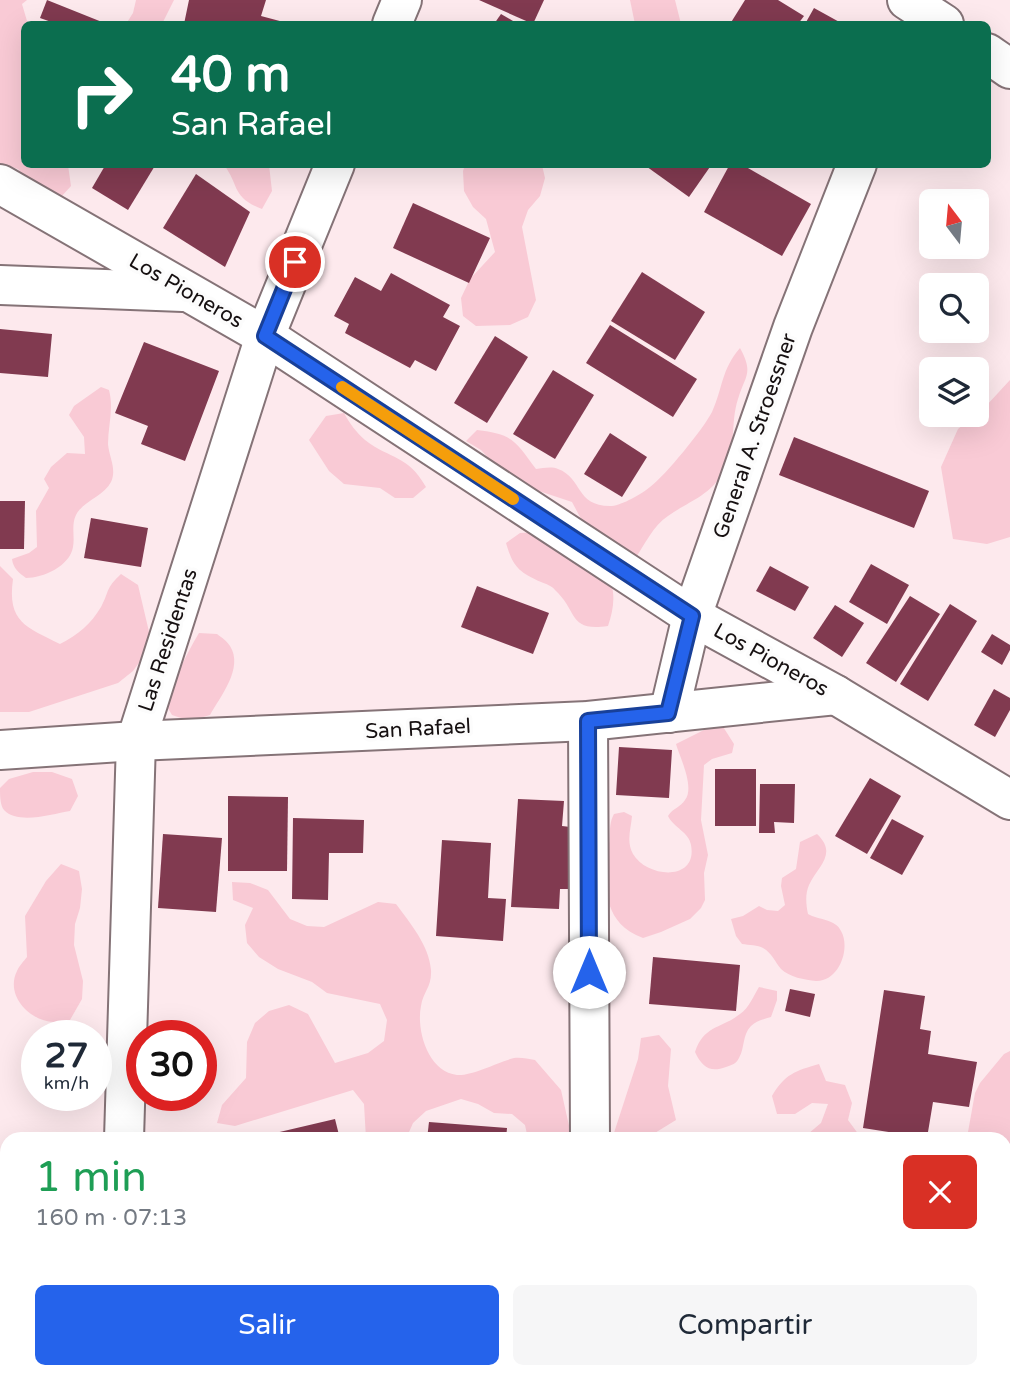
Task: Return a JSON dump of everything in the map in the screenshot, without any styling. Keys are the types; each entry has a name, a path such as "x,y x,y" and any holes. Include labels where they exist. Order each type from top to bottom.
{"street":[{"path":"393,21 402,0"},
{"path":"991,56 1010,69"},
{"name":"Las Residentas","path":"124,1132 136,741 265,336 333,168"},
{"name":"General A. Stroessner","path":"668,713 692,616 793,327 855,168"},
{"name":"Los Pioneros","path":"0,184 265,336 692,616 836,695 1010,800"},
{"path":"0,285 189,293"},
{"name":"San Rafael","path":"0,750 136,741 588,721 836,695"},
{"path":"588,721 590,1132"}],"shaded area":[{"path":"0,0 27,0 22,4 27,21 21,21 21,168 68,168 71,186 60,198 42,195 18,169 0,163"},
{"path":"136,0 174,0 164,21 128,21"},
{"path":"630,0 675,0 680,21 634,21"},
{"path":"226,168 269,168 272,191 262,209 245,200"},
{"path":"464,168 543,168 545,178 540,196 528,210 522,227 536,300 528,317 510,325 476,326 463,316 461,298 470,279 495,252 486,219 473,207 464,191"},
{"path":"740,348 747,364 747,374 738,399 732,446 723,473 705,493 663,520 635,559 602,546 572,502 521,485 505,476 481,450 466,441 477,430 506,437 518,445 536,469 547,467 566,473 591,502 612,506 621,504 657,481 693,440 712,412 726,372"},
{"path":"1010,380 1010,537 987,544 953,539 941,467 958,429 989,427 989,403"},
{"path":"101,387 109,390 110,397 108,444 113,477 108,487 83,506 76,515 73,547 67,560 55,570 26,578 17,570 12,559 37,547 36,511 49,488 44,479 51,467 67,453 85,454 84,437 69,415 74,406"},
{"path":"344,413 353,428 365,440 405,463 426,487 413,498 395,498 380,488 344,484 329,471 309,440 326,416"},
{"path":"541,532 606,573 612,586 613,599 608,626 595,627 580,623 554,589 527,575 514,563 506,543 520,533"},
{"path":"0,566 13,579 13,605 16,614 37,633 60,644 78,633 93,619 110,587 121,574 138,585 150,636 146,653 133,671 118,683 29,712 0,712"},
{"path":"199,633 217,634 224,639 234,655 234,664 229,682 210,715 190,721 172,715 162,698"},
{"path":"720,722 734,744 732,753 712,759 704,765 701,820 708,855 704,873 705,900 690,919 643,938 621,924 614,915 607,894 604,856 609,846 612,819 614,814 624,812 632,816 629,840 631,849 640,862 649,868 670,872 687,865 691,857 690,841 668,816 688,794 688,780 676,744"},
{"path":"33,772 52,772 72,779 78,796 70,811 26,818 4,810 0,788 9,779"},
{"path":"817,834 823,841 826,854 808,888 808,914 839,927 845,946 837,970 824,980 816,981 788,974 763,948 742,944 736,936 731,919 743,916 759,906 778,911 785,905 782,878 796,869 800,842"},
{"path":"61,864 79,871 82,889 74,945 83,981 82,999 70,1020 43,1020 36,1017 22,1005 14,989 18,969 27,957 25,916 46,881"},
{"path":"232,882 250,883 268,890 290,919 307,926 324,927 378,902 396,904 427,952 431,970 430,981 422,1001 420,1026 426,1048 438,1066 447,1072 463,1075 514,1058 535,1060 561,1090 570,1132 526,1132 525,1125 512,1114 494,1113 461,1099 426,1111 413,1123 409,1132 366,1132 364,1104 353,1090 235,1126 217,1123 222,1105 246,1078 247,1042 255,1023 269,1011 289,1005 308,1014 335,1063 368,1053 384,1041 387,1020 380,1004 327,993 312,982 278,969 259,957 247,943 245,925 253,908 233,900"},
{"path":"759,987 777,991 771,1017 751,1026 735,1063 720,1069 707,1067 695,1052 699,1043 708,1032 743,1011"},
{"path":"659,1035 671,1049 668,1086 676,1120 656,1132 614,1132 638,1059 641,1038"},
{"path":"1010,1051 1010,1132 968,1132 975,1093 1004,1054"},
{"path":"819,1064 826,1081 845,1085 852,1103 848,1120 857,1132 810,1132 821,1123 828,1104 812,1103 795,1114 777,1114 772,1096 786,1078 797,1071"}],"building":[{"path":"47,0 100,21 48,21 40,18"},
{"path":"189,0 266,0 261,16 280,21 185,21"},
{"path":"479,0 544,0 534,21 526,21"},
{"path":"745,0 778,0 804,16 800,21 732,21"},
{"path":"814,8 838,21 807,21"},
{"path":"501,14 513,21 496,21"},
{"path":"104,168 154,168 128,210 92,188"},
{"path":"649,168 709,168 689,197"},
{"path":"728,168 748,168 811,204 782,256 704,212"},
{"path":"196,174 250,212 225,267 163,228"},
{"path":"413,203 490,238 469,283 393,248"},
{"path":"642,272 705,312 675,360 611,321"},
{"path":"391,273 450,305 443,317 460,326 436,371 415,360 410,368 345,333 349,324 334,316 355,277 381,291"},
{"path":"610,325 697,379 673,417 586,363"},
{"path":"0,329 52,334 48,377 0,373"},
{"path":"495,336 528,357 487,423 454,403"},
{"path":"144,342 219,371 185,461 141,444 148,426 115,413"},
{"path":"553,370 594,395 555,459 513,434"},
{"path":"610,433 647,457 622,497 584,474"},
{"path":"794,437 929,491 914,528 779,475"},
{"path":"0,501 25,501 24,549 0,549"},
{"path":"91,518 148,528 141,567 84,558"},
{"path":"871,564 909,585 887,624 849,602"},
{"path":"770,566 809,587 795,611 756,591"},
{"path":"477,586 549,613 533,654 461,627"},
{"path":"910,596 940,614 896,682 866,663"},
{"path":"950,604 977,621 928,701 900,684"},
{"path":"835,605 864,623 842,657 813,638"},
{"path":"992,634 1010,645 1002,665 981,652"},
{"path":"994,689 1010,698 1010,710 995,737 974,725"},
{"path":"619,747 672,750 669,798 616,795"},
{"path":"715,769 756,769 756,826 715,826"},
{"path":"870,778 901,796 867,854 835,836"},
{"path":"760,784 795,784 794,823 774,822 775,833 759,833"},
{"path":"228,796 288,797 287,871 228,871"},
{"path":"518,799 564,801 562,826 579,828 575,889 560,889 559,909 511,907"},
{"path":"293,818 364,820 363,853 329,853 328,900 292,899"},
{"path":"892,819 924,836 902,875 870,858"},
{"path":"163,834 222,838 216,912 158,908"},
{"path":"442,840 491,843 488,898 506,899 503,941 436,936"},
{"path":"653,957 740,965 736,1011 649,1004"},
{"path":"790,989 815,994 810,1017 785,1011"},
{"path":"884,990 925,996 920,1029 931,1031 928,1054 977,1062 969,1107 933,1102 928,1132 889,1132 863,1128"},
{"path":"335,1119 338,1132 280,1132"},
{"path":"429,1122 507,1128 507,1132 428,1132"}],"slow traffic":[{"path":"342,387 513,499"}],"route":[{"path":"295,262 265,336 692,616 668,713 588,721 589,972"}]}
